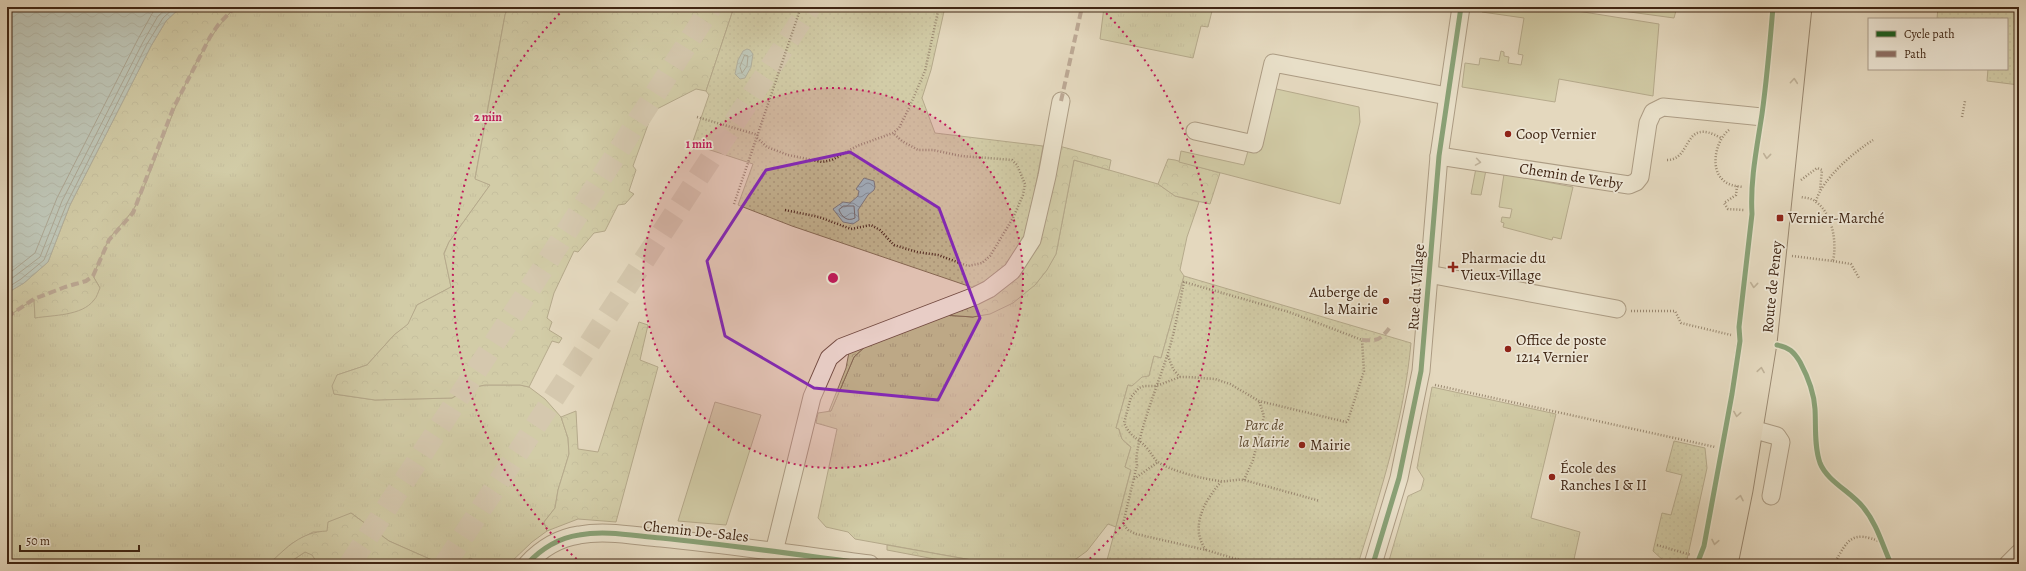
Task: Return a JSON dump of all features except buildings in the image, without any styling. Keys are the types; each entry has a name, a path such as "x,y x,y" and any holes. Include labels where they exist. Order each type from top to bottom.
{"main road":[{"name":"Route de Peney","path":"1727,564 1742,490 1766,343 1780,118 1782,7"},
{"name":"Route de Peney","path":"1711,564 1731,460 1780,118 1792,100 1801,7"}],"street":[{"name":"Rue du Village","path":"1373,564 1399,478 1420,376 1439,156 1461,7"},
{"path":"1195,131 1254,144 1273,63 1447,96"},
{"path":"774,552 812,397 829,358 842,347 975,296 989,289 1012,271 1032,240 1047,176 1061,101"},
{"name":"Chemin de Verby","path":"1439,156 1629,185 1636,182 1640,177 1648,123 1652,112 1663,107 1780,118"},
{"path":"1428,274 1624,310"},
{"path":"1752,429 1777,436 1781,442 1771,496"},
{"name":"Chemin De-Sales","path":"527,564 554,543 589,533 690,541 870,564"},
{"path":"2008,564 2019,553"}],"path":[{"path":"734,204 801,7"},
{"path":"697,117 757,136 767,147 788,155 822,162 832,160 857,146 893,133 898,128 909,108 925,72 939,7"},
{"path":"1962,117 1965,101"},
{"path":"1732,128 1721,138 1717,151 1717,172 1722,180 1743,187"},
{"path":"1667,160 1676,158 1680,155 1692,136 1698,132 1712,133 1721,138"},
{"path":"785,210 819,217 851,229 871,225 880,230 894,244 917,252 938,255 968,266 982,263 990,256 1013,218 1023,195 1025,184 1017,165 1012,160 1002,158 961,156 933,150 918,150 902,141 893,133"},
{"path":"1820,190 1847,159 1873,140"},
{"path":"1805,176 1817,168 1822,170 1820,190 1816,202"},
{"path":"1737,186 1736,195 1724,203 1728,208 1743,210"},
{"path":"1801,197 1816,202 1826,214 1832,232 1835,252 1833,261"},
{"path":"1788,255 1851,264 1859,278"},
{"path":"1253,564 1206,550 1136,534 1128,530 1123,524 1134,479 1140,442 1156,386 1167,356 1184,282 1289,312 1362,340 1364,371 1348,420 1346,422 1259,401 1230,384 1215,379 1180,377 1156,386 1144,386 1139,388 1132,397 1124,423 1130,434 1140,442 1158,462 1177,470 1221,482 1235,478 1320,501"},
{"path":"1624,310 1675,311 1681,323 1728,333 1736,338"},
{"path":"1781,346 1790,349 1807,375 1813,393 1816,437 1820,464 1826,473 1847,490 1863,507 1876,526 1891,564"},
{"path":"1167,356 1173,369 1180,377"},
{"path":"1420,376 1723,448"},
{"path":"1244,480 1253,460 1264,416 1259,401"},
{"path":"1134,479 1151,465 1158,462"},
{"path":"1206,550 1201,544 1200,518 1210,495 1221,482"},
{"path":"1834,564 1846,544 1855,537 1868,537 1882,542"},
{"path":"1657,545 1691,555"}],"highlighted area":[{"path":"850,152 939,208 980,318 938,400 814,388 725,336 707,261 766,170"}],"green space":[{"path":"181,7 235,7 203,50 190,74 137,204 109,239 104,249 93,276 100,288 96,297 89,305 75,312 35,318 34,299 7,317 7,293 24,283 48,262 70,205 151,46 166,21"},
{"path":"235,7 508,7 505,15 475,178 490,185 449,242 444,253 451,287 417,305 409,324 394,335 367,365 337,375 334,394 375,400 452,398 470,388 485,385 520,385 529,387 545,399 561,417 568,438 569,454 558,490 555,508 544,522 547,531 532,542 509,564 482,564 470,558 462,564 441,564 389,541 351,513 327,532 313,532 291,544 269,564 7,564 7,317 34,299 35,318 100,288 93,276 106,245 112,235 137,204 190,74 203,50"},
{"path":"508,7 734,7 706,91 696,89 653,111 633,166 636,170 629,191 634,194 625,204 618,205 605,231 594,233 578,252 574,251 554,293 547,318 552,322 549,330 562,338 559,343 552,341 529,387 520,385 485,385 470,388 452,398 375,400 334,394 332,386 337,375 367,365 394,335 408,324 417,305 451,287 444,254 449,242 490,185 475,179 505,15"},
{"path":"734,7 945,7 931,70 922,98 935,133 1043,146 1026,239 1008,269 980,290 792,226 738,205 753,164 692,144 709,95 706,91"},
{"path":"1104,7 1213,7 1208,27 1201,26 1193,58 1100,39"},
{"path":"1483,7 1552,7 1659,24 1653,96 1559,79 1555,102 1462,87 1465,63 1479,65 1480,58 1499,61 1501,51 1504,52 1504,56 1509,57 1508,63 1521,65 1523,55 1518,54 1524,18 1482,12"},
{"path":"1593,7 1677,7 1674,18"},
{"path":"1938,7 2019,7 2019,85 1987,81 1988,70 2008,70 2008,18 1937,18"},
{"path":"1272,88 1359,107 1360,122 1340,204 1179,162 1181,151 1244,165 1248,151 1257,153"},
{"path":"1059,146 1111,160 1109,170 1074,160 1056,254 1047,270 1035,285 1013,303 990,314 973,317 944,315 987,296"},
{"path":"1168,159 1220,173 1210,204 1175,196 1158,184"},
{"path":"1074,160 1158,184 1175,196 1199,202 1187,237 1180,270 1184,276 1161,358 1154,356 1149,376 1132,386 1128,385 1116,428 1119,429 1121,437 1124,441 1131,447 1125,467 1131,469 1116,527 1108,524 1087,551 1076,559 1061,564 994,564 855,539 848,532 826,527 818,518 837,429 816,423 818,413 831,411 854,357 869,343 944,315 973,317 1035,285 1046,271 1056,254"},
{"path":"1476,168 1486,170 1481,195 1471,194"},
{"path":"1504,174 1573,187 1561,239 1553,237 1552,240 1503,227 1504,223 1501,222 1502,217 1510,218 1512,209 1499,207"},
{"name":"Parc de la Mairie","path":"1184,276 1411,343 1408,371 1397,427 1383,482 1358,564 1106,564 1131,470 1125,467 1131,447 1122,439 1119,429 1116,428 1128,385 1132,386 1142,377 1149,376 1154,356 1161,358"},
{"path":"639,322 648,325 640,360 658,367 616,522 578,519 547,531 544,522 555,508 558,490 569,454 568,438 561,417 576,411 578,449 598,452"},
{"path":"869,343 854,357 831,411 829,411 846,368 849,352"},
{"path":"1432,387 1556,414 1531,518 1580,532 1573,564 1388,564 1408,496 1421,490 1424,479 1417,468"},
{"path":"715,402 761,415 726,525 678,521"},
{"path":"1674,441 1705,448 1707,468 1686,564 1665,564 1665,562 1653,551 1662,513 1671,515 1682,475 1666,471"},
{"path":"351,513 389,541 441,564 318,564 312,555 305,552 287,564 269,564 302,537 327,531 328,522"},
{"path":"887,545 994,564 961,564 887,550"},
{"path":"305,552 312,554 318,564 287,564"}],"water":[{"path":"7,7 181,7 166,21 151,46 70,205 48,262 24,283 7,293"},
{"path":"747,49 753,54 751,67 745,78 740,79 735,74 738,60 743,51"},
{"path":"864,178 874,181 874,190 868,195 858,210 859,220 853,224 843,222 833,209 843,202 850,203 858,196 859,191 856,189"}],"tunnel":[{"path":"350,564 711,7"},
{"path":"445,564 810,7"}],"marked path":[{"path":"7,317 34,299 86,281 93,276 109,240 133,213 173,109 210,37 218,25 235,7"},
{"path":"1061,101 1082,7"},
{"path":"1362,340 1379,339 1391,326"}],"cycle path":[{"path":"1373,564 1399,478 1421,371 1439,156 1461,7"},
{"path":"1697,564 1704,546 1732,394 1740,341 1739,327 1752,214 1753,176 1770,47 1773,7"},
{"path":"1777,345 1791,350 1796,355 1810,385 1815,409 1818,456 1823,469 1863,507 1876,527 1891,564"},
{"path":"527,564 544,549 564,539 572,536 600,533 687,541 870,564"}],"place":[{"name":"Coop Vernier","path":"1508,134"},
{"name":"Vernier-Marché","path":"1780,218"},
{"name":"Pharmacie du Vieux-Village","path":"1453,267"},
{"name":"Auberge de la Mairie","path":"1386,301"},
{"name":"Office de poste 1214 Vernier","path":"1508,349"},
{"name":"Mairie","path":"1302,445"},
{"name":"École des Ranches I & II","path":"1552,477"}]}
